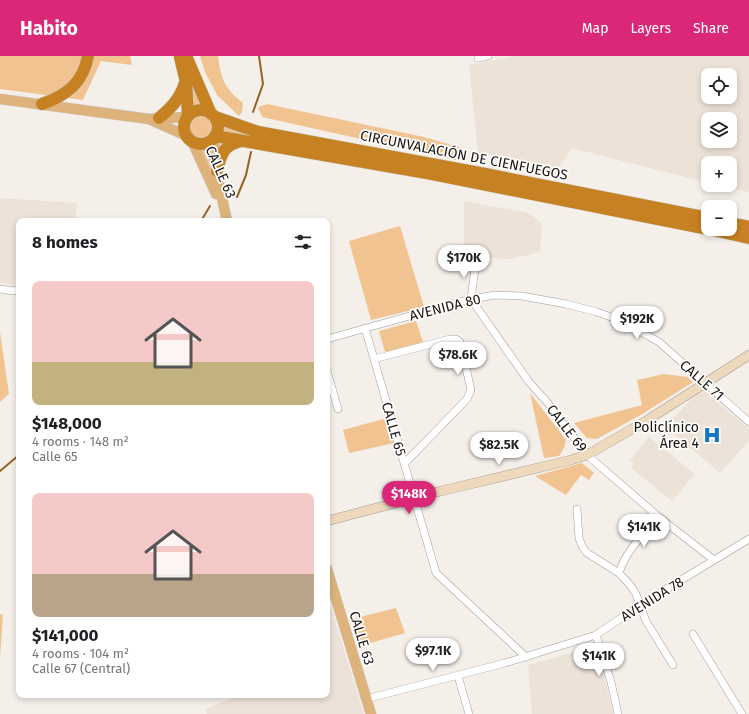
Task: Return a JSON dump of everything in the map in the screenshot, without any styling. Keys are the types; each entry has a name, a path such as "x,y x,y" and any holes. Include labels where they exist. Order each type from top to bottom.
{"highway":[{"path":"42,104 54,100 78,82 86,65 88,56"},
{"path":"179,56 191,81 213,116 218,127 214,137"},
{"path":"186,56 191,81 188,116 184,126 189,138"},
{"path":"154,118 173,106 191,81"},
{"path":"191,81 213,106 235,125"},
{"name":"CIRCUNVALACIÓN DE CIENFUEGOS","path":"188,116 192,112 202,110 235,125 258,132 485,174 701,217"},
{"name":"CIRCUNVALACIÓN DE CIENFUEGOS","path":"189,138 201,144 206,143 214,137 242,141 427,173 701,228"},
{"path":"217,171 223,152 228,146 242,141"},
{"path":"737,224 749,227"},
{"name":"CIRCUNVALACIÓN DE CIENFUEGOS","path":"737,235 749,238"}],"main road":[{"path":"0,99 154,118 188,116"},
{"path":"154,118 189,138"},
{"name":"CALLE 63","path":"214,137 217,171 226,218"},
{"name":"CALLE 63","path":"189,138 212,182 226,218"},
{"name":"CALLE 63","path":"330,579 371,714"}],"street":[{"path":"478,58 488,56"},
{"path":"471,299 476,261"},
{"path":"0,290 16,290"},
{"name":"AVENIDA 80","path":"330,338 471,299 494,295 509,295 566,304"},
{"name":"CALLE 69","path":"471,299 529,382 547,402 588,455 660,518 714,560"},
{"name":"CALLE 71","path":"566,304 597,312 619,320 659,342 749,422"},
{"name":"CALLE 65","path":"365,328 436,573 526,658"},
{"path":"374,359 450,339 456,339 460,342 471,390 467,399 404,464"},
{"path":"330,520 588,455 646,421 749,355"},
{"path":"330,381 338,409"},
{"path":"577,508 579,538 582,546 587,553 619,573 631,586 636,594 650,628 673,665"},
{"path":"619,573 630,550 642,535 660,518"},
{"name":"AVENIDA 78","path":"366,699 526,658 596,635 640,605 749,539"},
{"path":"693,634 742,714"},
{"path":"596,635 611,682 618,714"},
{"path":"458,676 469,714"}],"shaded area":[{"path":"0,56 130,56 132,65 101,61 83,100 0,89"},
{"path":"200,56 218,56 220,71 224,82 232,93 243,103 242,112 239,116 217,95 205,72"},
{"path":"516,56 749,56 749,192 737,189 737,156 701,156 701,181 572,148 559,168 478,153 469,65"},
{"path":"185,67 204,106 194,106 190,108"},
{"path":"267,104 424,137 462,148 467,158 460,161 262,117 258,107"},
{"path":"201,114 210,118 214,127 210,136 201,140 192,136 188,127 192,118"},
{"path":"222,123 286,141 222,136"},
{"path":"212,146 214,179 199,149"},
{"path":"0,198 77,203 75,218 16,218 16,286 0,282"},
{"path":"464,201 529,213 542,224 540,252 511,259 481,257 481,252 464,252"},
{"path":"400,226 424,307 371,320 349,241"},
{"path":"416,321 423,342 385,352 379,331"},
{"path":"0,332 9,394 0,402"},
{"path":"664,374 688,377 693,382 644,413 597,439 587,438 574,423 642,405 637,380"},
{"name":"Policlínico Área 4","path":"701,388 749,429 749,441 720,473 666,427"},
{"path":"530,393 566,440 564,448 559,456 544,458"},
{"path":"387,418 394,443 349,453 343,430"},
{"path":"649,437 695,474 672,501 631,468 634,464 630,460"},
{"path":"582,463 594,473 589,480 581,475 566,495 535,476"},
{"path":"330,605 364,714 207,714 206,709 233,698 330,698"},
{"path":"396,608 405,633 360,646 352,619"},
{"path":"0,614 3,615 0,658"},
{"path":"596,646 613,714 532,714 528,665"}],"waterway":[{"path":"253,112 263,84 259,56"},
{"path":"237,197 246,175 251,152"},
{"path":"203,218 210,206"},
{"path":"0,471 16,458"}],"place":[{"name":"Policlínico Área 4","path":"712,435"}]}
